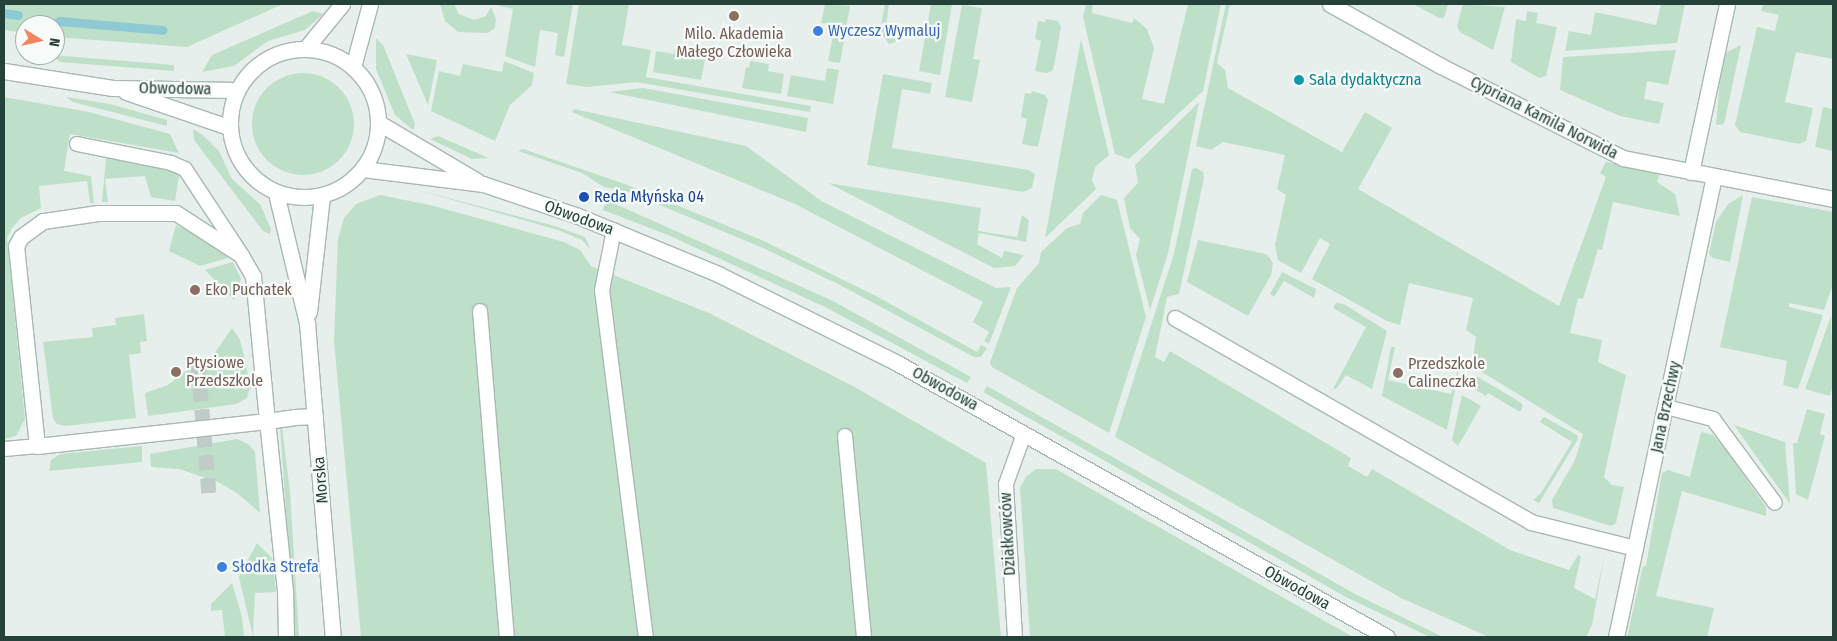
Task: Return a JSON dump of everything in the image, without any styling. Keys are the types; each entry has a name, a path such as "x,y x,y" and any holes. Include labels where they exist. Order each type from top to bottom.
{"street":[{"path":"306,48 342,4"},
{"path":"353,67 370,4"},
{"name":"Cypriana Kamila Norwida","path":"1330,4 1441,66 1623,158 1833,199"},
{"path":"1691,172 1727,4"},
{"path":"306,48 331,54 353,67 372,92 379,124 374,148 363,169 338,190 322,196 299,198 276,193 252,178 235,155 228,127 236,90 254,67 278,53 306,48"},
{"name":"Obwodowa","path":"4,71 113,88 236,90"},
{"name":"Obwodowa","path":"113,88 228,127"},
{"name":"Obwodowa","path":"379,124 482,184 614,230 826,326 1024,434 1387,637"},
{"name":"Obwodowa","path":"363,169 482,184"},
{"name":"Jana Brzechwy","path":"1616,637 1714,177"},
{"name":"Morska","path":"276,193 307,323 333,637"},
{"name":"Morska","path":"307,323 322,196"},
{"path":"286,637 285,591 267,421 253,276 241,255 176,213 98,213 43,220 21,237 16,246 37,446 267,421 316,416"},
{"path":"1175,318 1531,522 1635,548"}],"lane":[{"path":"77,144 171,162 185,169 241,255"},
{"path":"614,230 602,290 646,637"},
{"path":"480,311 507,637"},
{"path":"1666,407 1713,419 1775,503"},
{"name":"Działkowców","path":"1015,637 1006,484 1024,434"},
{"path":"845,436 864,637"},
{"path":"4,449 37,446"}],"green space":[{"path":"4,4 283,4 187,47 65,38 65,15 15,15 15,32 4,30"},
{"path":"440,4 454,4 459,14 474,20 486,16 491,7 496,19 495,28 488,33 458,32 445,21"},
{"path":"492,4 573,4 564,57 555,55 558,33 540,30 535,67 505,56 513,9"},
{"path":"579,4 629,4 622,45 651,50 646,77 811,106 810,112 636,82 587,87 566,84"},
{"path":"825,4 850,6 840,63 828,61 835,25 821,23"},
{"path":"885,4 889,4 886,26 903,29 901,40 889,44 880,31"},
{"path":"931,4 952,4 940,75 919,71"},
{"path":"1086,4 1093,4 1092,13 1132,23 1134,18 1147,29 1154,48 1142,99 1164,104 1188,4 1221,4 1203,91 1129,159 1115,154 1083,17"},
{"path":"1226,4 1230,4 1217,63 1225,70 1228,88 1342,152 1365,112 1392,128 1358,189 1559,306 1606,177 1600,173 1606,162 1660,173 1657,182 1675,194 1680,216 1613,202 1602,250 1598,249 1583,299 1578,298 1570,333 1602,340 1598,362 1626,375 1604,477 1612,485 1624,487 1616,523 1611,526 1553,508 1552,500 1575,460 1583,434 1472,366 1476,337 1466,330 1473,298 1409,283 1400,325 1387,321 1312,279 1330,244 1320,238 1301,273 1278,260 1275,245 1286,195 1277,189 1285,155 1223,142 1211,150 1196,146"},
{"path":"1413,4 1448,4 1444,18 1439,18"},
{"path":"1463,4 1505,7 1493,50 1460,32 1457,26"},
{"path":"1661,4 1685,4 1677,43 1565,51 1569,31 1591,35 1595,12 1656,25"},
{"path":"1763,4 1833,4 1833,59 1796,52 1785,102 1813,108 1806,141 1799,144 1740,132 1735,125 1757,27 1775,31 1779,15 1761,11"},
{"path":"962,5 982,8 973,59 980,60 972,102 945,97"},
{"path":"313,11 323,14 305,30 268,41 234,66 202,72 212,55"},
{"path":"1527,11 1538,13 1536,23 1557,27 1546,76 1539,78 1511,62 1516,19 1526,21"},
{"path":"1046,19 1058,21 1061,27 1054,66 1052,71 1047,73 1035,71 1041,41 1035,39 1038,21 1045,22"},
{"path":"376,38 383,45 415,124 413,130 395,115 376,69"},
{"path":"1081,39 1109,155 1095,167 1092,180 1096,189 1045,238"},
{"path":"1741,45 1724,124 1716,125 1722,55"},
{"path":"675,48 693,51 693,58 705,60 701,80 653,72 656,51 674,54"},
{"path":"1676,50 1668,85 1647,81 1644,99 1664,103 1659,124 1620,116 1560,90 1563,57"},
{"path":"406,54 437,60 428,105"},
{"path":"65,56 174,65 174,71 65,62"},
{"path":"504,61 534,73 532,85 510,105 495,141 431,111 439,71 460,76 463,64 502,72"},
{"path":"750,61 769,64 768,71 784,74 781,94 742,88 746,67 749,68"},
{"path":"827,68 839,70 833,104 787,96 791,75 825,81"},
{"path":"303,73 323,76 332,81 346,95 351,104 354,124 351,144 346,153 332,167 323,172 303,175 283,172 274,167 260,153 255,144 252,124 255,104 260,95 274,81 283,76"},
{"path":"883,74 932,83 930,94 902,89 892,148 1029,170 1035,174 1032,188 1023,192 867,165"},
{"path":"643,88 808,118 806,132 609,92"},
{"path":"1032,91 1045,95 1048,100 1038,147 1022,144 1027,119 1021,117 1025,93 1031,94"},
{"path":"4,97 89,112 170,134 179,153 70,134 64,171 91,176 94,203 90,203 87,181 39,186 41,208 21,218 12,228 7,238 25,419 16,436 4,439"},
{"path":"66,97 110,104 167,120 167,126 73,102"},
{"path":"1199,102 1168,253 1150,310 1136,255 1140,239 1130,228 1124,198 1138,183 1135,165"},
{"path":"1823,107 1833,109 1833,151 1815,147"},
{"path":"574,109 746,146 823,202 996,288 1011,287 989,344 984,341 989,332 973,322 983,302 795,204 572,112"},
{"path":"193,129 203,135 219,151 232,179 260,204 271,229 270,234 263,231 194,140"},
{"path":"438,136 489,158 472,159 430,139"},
{"path":"523,149 625,184 764,241 876,296 977,352 981,345 987,348 981,357 974,357 840,285 763,248 626,191 604,187 582,173 518,151"},
{"path":"106,158 169,169 179,175 175,201 151,197 145,176 105,179 108,202 102,202"},
{"path":"1196,168 1203,172 1204,178 1179,294 1167,297 1155,357 1164,362 1170,351 1351,458 1348,466 1367,477 1372,469 1510,550 1569,570 1578,555 1581,557 1574,588 1595,599 1605,553 1592,625 1586,637 1489,637 1401,598 1115,437 1174,254 1192,169"},
{"path":"828,183 981,208 978,231 1017,237 1022,215 1029,220 1026,242 979,233 977,244 1002,258 1004,251 1024,255 1015,266 994,268"},
{"path":"414,189 555,226 585,237 591,250 582,240 558,230"},
{"path":"380,195 430,205 564,242 580,250 591,266 709,313 853,386 986,463 1001,637 361,637 334,341 338,239 344,218 356,204"},
{"path":"1101,195 1117,200 1146,317 1109,433 992,367 990,362 1017,288 1039,263 1041,252 1067,228 1080,224 1083,213"},
{"path":"1743,195 1730,262 1713,258 1709,254 1716,222 1728,204"},
{"path":"1752,197 1833,212 1833,284 1824,310 1789,303 1789,307 1823,315 1798,389 1783,385 1787,361 1720,347"},
{"path":"606,200 831,300 971,377 967,383 825,307 668,235 603,210"},
{"path":"176,225 215,244 228,258 200,266 169,251"},
{"path":"1198,240 1266,254 1273,263 1271,275 1248,316 1187,282"},
{"path":"233,262 241,279 234,300 205,270"},
{"path":"1282,272 1316,289 1314,298 1284,281 1274,297 1270,294"},
{"path":"1336,303 1344,304 1387,331 1372,389 1346,375 1337,388 1333,389 1366,327 1333,308"},
{"path":"144,314 147,341 140,342 141,353 129,355 136,418 66,426 57,424 53,418 43,342 93,337 92,328 116,325 115,318"},
{"path":"1831,316 1833,384 1830,396 1805,389"},
{"path":"232,328 240,340 246,364 250,388 247,398 236,404 148,416 145,393 168,385 203,358 205,367"},
{"path":"1391,347 1395,347 1388,380 1451,394 1462,354 1447,430 1382,396"},
{"path":"1478,377 1520,402 1523,406 1520,412 1488,393 1486,396 1465,384 1470,378"},
{"path":"987,386 1357,595 1443,637 1430,637 1346,597 983,392"},
{"path":"1462,395 1481,406 1458,446 1452,440"},
{"path":"1807,409 1825,414 1820,434 1825,436 1808,500 1796,494 1793,443 1797,443"},
{"path":"1544,417 1577,435 1578,439 1539,503 1533,500 1541,493 1572,442 1540,422"},
{"path":"1734,425 1785,442 1790,504"},
{"path":"280,426 282,427 290,492 299,637 295,637"},
{"path":"1701,432 1713,435 1726,450 1766,507 1766,516 1682,491 1656,596 1714,608 1707,637 1627,637 1643,566 1646,566 1662,473 1668,470 1690,477"},
{"path":"237,439 248,444 255,452 260,513 237,493 218,482 179,469 151,467 150,454"},
{"path":"142,446 142,462 49,471 51,460 60,454"},
{"path":"1036,469 1056,469 1353,637 1030,637 1020,487 1026,477"},
{"path":"257,543 272,558 276,592 255,593 253,637 239,577"},
{"path":"232,583 242,617 244,637 225,637 222,610 211,611 211,604"}],"waterway":[{"path":"4,13 18,15"},
{"path":"65,22 163,30"}],"tunnel":[{"path":"198,363 209,494"}],"place":[{"name":"Milo. Akademia Małego Człowieka","path":"734,16"},
{"name":"Wyczesz Wymaluj","path":"818,31"},
{"name":"Sala dydaktyczna","path":"1299,80"},
{"name":"Reda Młyńska 04","path":"584,197"},
{"name":"Eko Puchatek","path":"195,290"},
{"name":"Ptysiowe Przedszkole","path":"176,372"},
{"name":"Przedszkole Calineczka","path":"1398,373"},
{"name":"Słodka Strefa","path":"222,567"}]}
